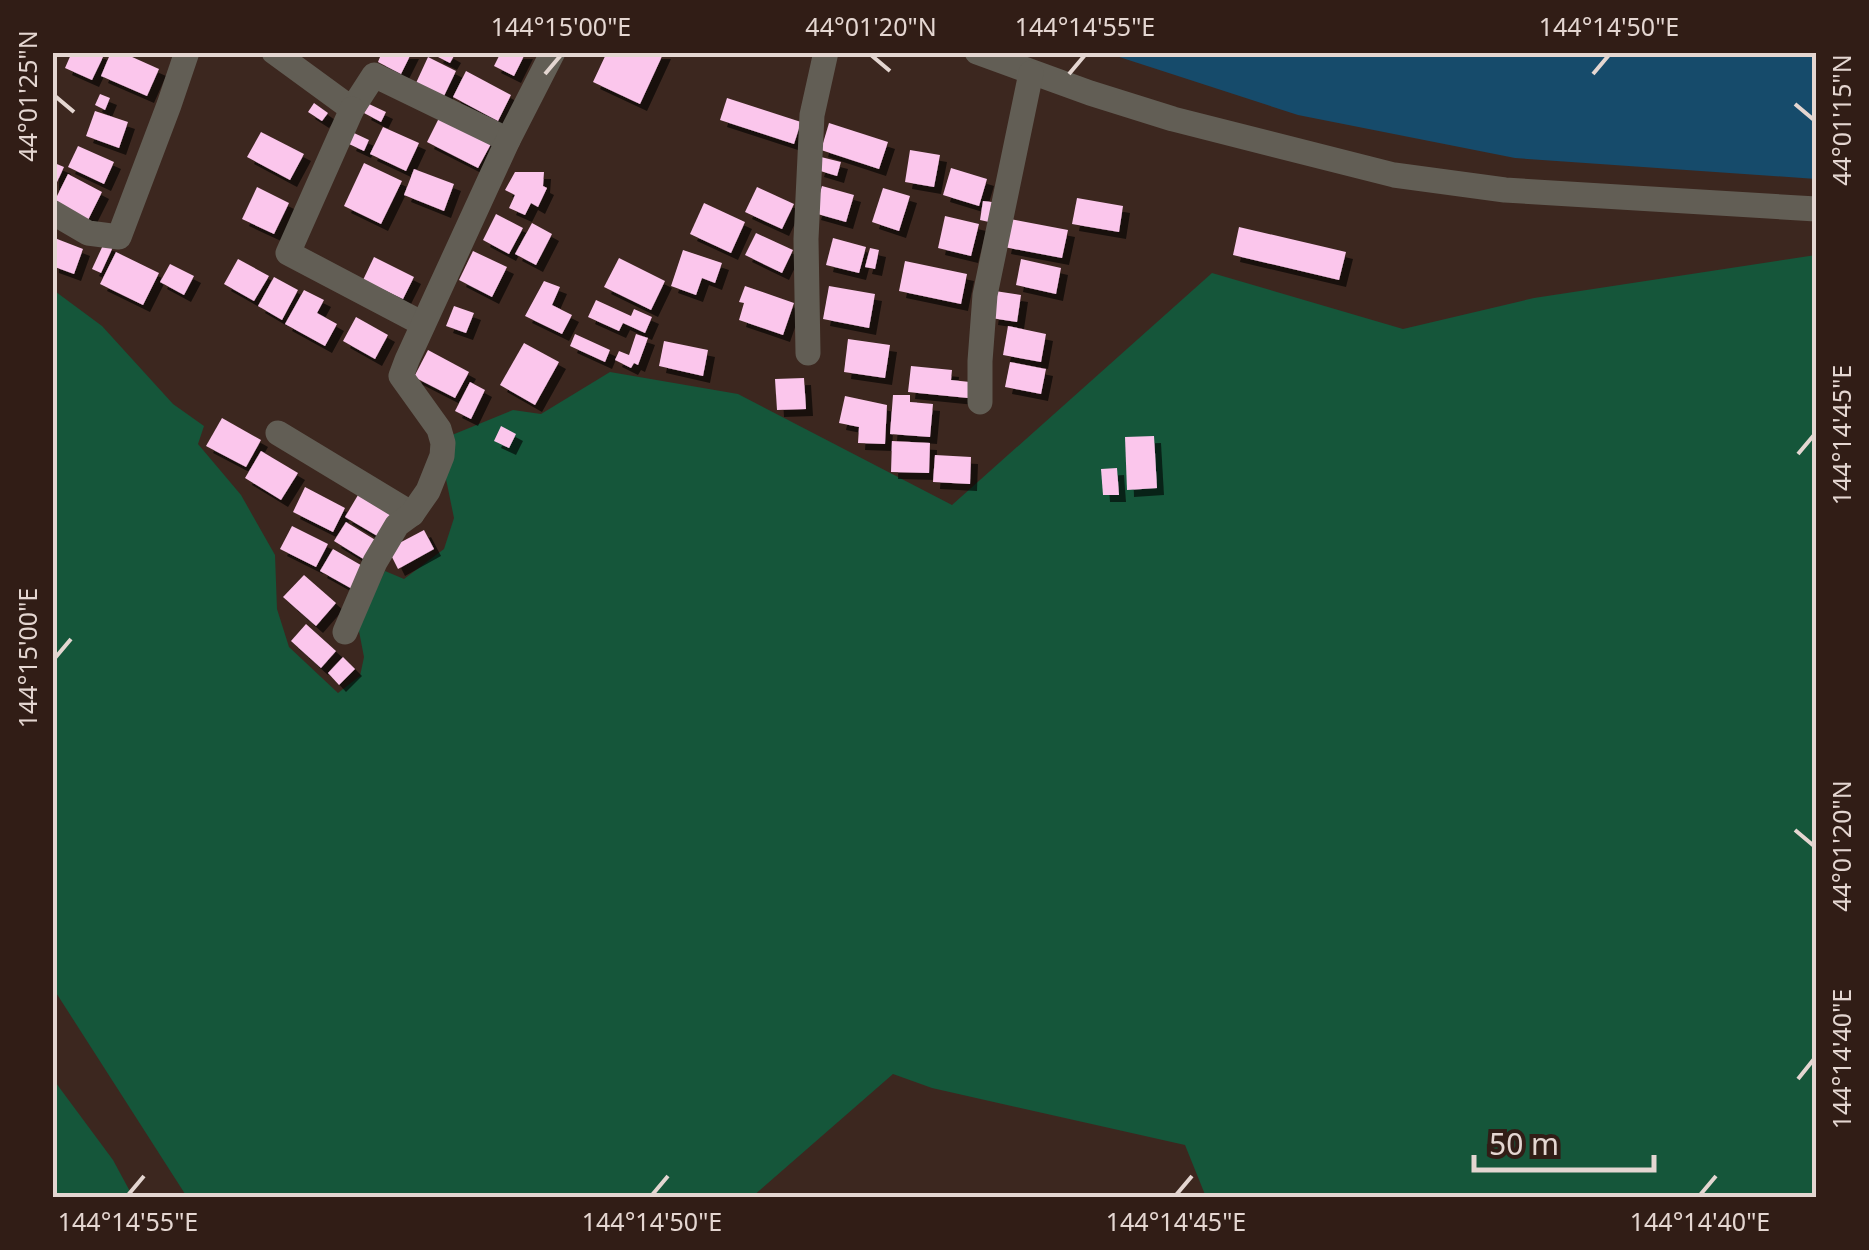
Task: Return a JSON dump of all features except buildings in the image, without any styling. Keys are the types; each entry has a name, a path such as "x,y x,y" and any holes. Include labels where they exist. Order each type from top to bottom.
{"street":[{"path":"52,212 88,233 118,237 187,52"},
{"path":"274,52 352,109"},
{"path":"345,632 397,526 412,514 428,491 443,443 439,429 401,376 508,140 553,52"},
{"path":"808,354 806,240 812,116 826,52"},
{"path":"977,52 1173,119 1394,175 1505,190 1816,209"},
{"path":"980,402 985,296 1031,73"},
{"path":"423,324 288,253 352,109 374,75 508,140"},
{"path":"278,433 412,514"}],"green space":[{"path":"1816,255 1816,1197 1206,1197 1185,1145 932,1088 893,1074 752,1197 187,1197 53,988 52,289 102,326 173,404 204,426 198,444 241,495 275,555 277,609 289,647 338,693 360,676 364,657 358,626 385,571 404,579 444,549 454,518 446,479 452,435 513,410 541,414 610,372 738,394 952,505 1212,273 1403,329 1534,298"},
{"path":"53,1079 113,1160 133,1197 53,1197"}],"water":[{"path":"1107,53 1816,53 1816,179 1515,158 1298,115"}]}
